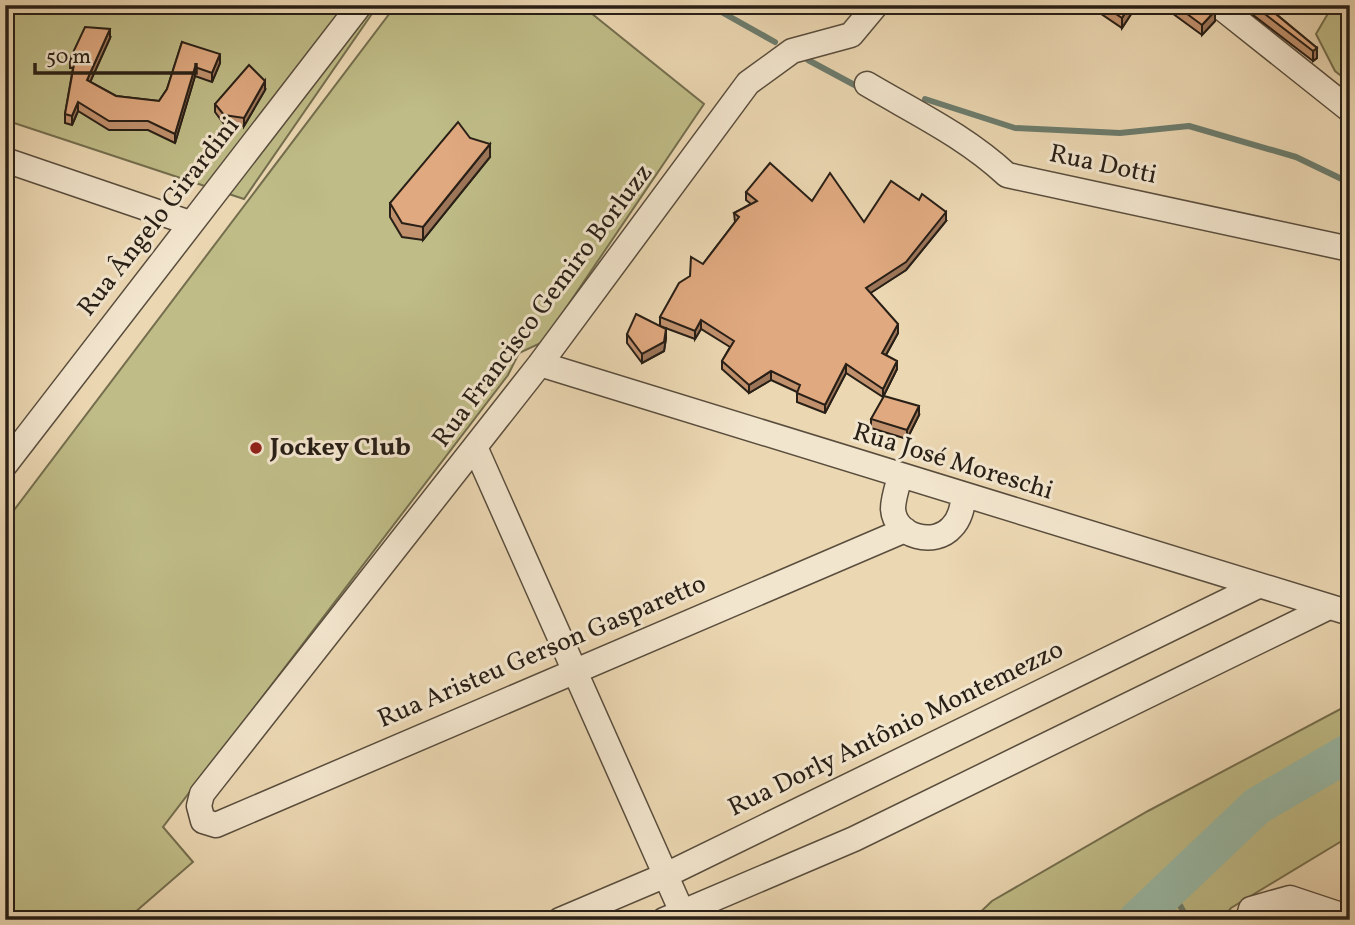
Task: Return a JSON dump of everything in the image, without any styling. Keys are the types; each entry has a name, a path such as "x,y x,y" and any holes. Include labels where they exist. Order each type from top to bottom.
{"street":[{"name":"Rua Ângelo Girardini","path":"5,465 360,5"},
{"name":"Rua Francisco Gemiro Borluzz","path":"204,821 199,806 202,794 540,364 748,83 792,51 851,35 876,5"},
{"path":"1218,5 1350,110"},
{"name":"Rua Dotti","path":"867,84 979,149 1007,175 1350,249"},
{"path":"5,160 190,223"},
{"name":"Rua José Moreschi","path":"540,364 1256,587 1339,610"},
{"path":"475,447 666,875 673,916 854,839 1339,610"},
{"path":"900,477 893,509 895,518 905,530 922,537 944,534 959,517 964,497"},
{"name":"Rua Aristeu Gerson Gasparetto","path":"204,821 216,825 905,530"},
{"name":"Rua Dorly Antônio Montemezzo","path":"560,920 666,875 1256,587"},
{"path":"1250,914 1290,898 1350,918"}],"shaded area":[{"path":"5,5 378,5 244,199 5,120"},
{"name":"Jockey Club","path":"396,5 581,5 704,104 543,342 519,353 508,375 163,827 193,862 126,920 5,920 5,522"},
{"path":"1333,5 1350,5 1350,83 1335,71 1316,34"},
{"path":"1350,704 1350,836 1231,908 1221,920 972,920 992,901 1148,811"}],"building":[{"path":"1103,5 1130,5 1122,18"},
{"path":"1175,5 1209,5 1215,11 1202,25"},
{"path":"1253,5 1265,5 1317,48 1313,51"},
{"path":"85,27 110,29 87,80 116,96 159,101 167,89 182,42 220,54 212,73 195,67 175,134 148,121 109,121 78,102 72,116 65,114 75,59 70,59"},
{"path":"249,65 265,81 244,118 224,115 215,104"},
{"path":"458,122 470,138 490,144 423,227 402,223 390,203"},
{"path":"770,163 812,201 830,173 864,222 891,181 919,200 922,194 946,212 906,262 866,288 898,324 882,353 897,361 883,389 846,364 825,405 797,393 800,385 771,371 749,385 722,361 734,341 701,320 695,331 660,317 679,283 690,276 691,257 703,264 739,217 734,213 757,201 746,192"},
{"path":"636,314 666,329 664,342 642,354 627,334"},
{"path":"884,396 919,406 907,430 871,419"}],"waterway":[{"path":"709,5 775,42"},
{"path":"808,60 862,89"},
{"path":"925,99 1015,128 1120,133 1189,126 1296,157 1350,183"},
{"path":"1137,920 1257,806 1350,752"},
{"path":"1171,889 1188,920"}],"place":[{"name":"Jockey Club","path":"256,448"}]}
